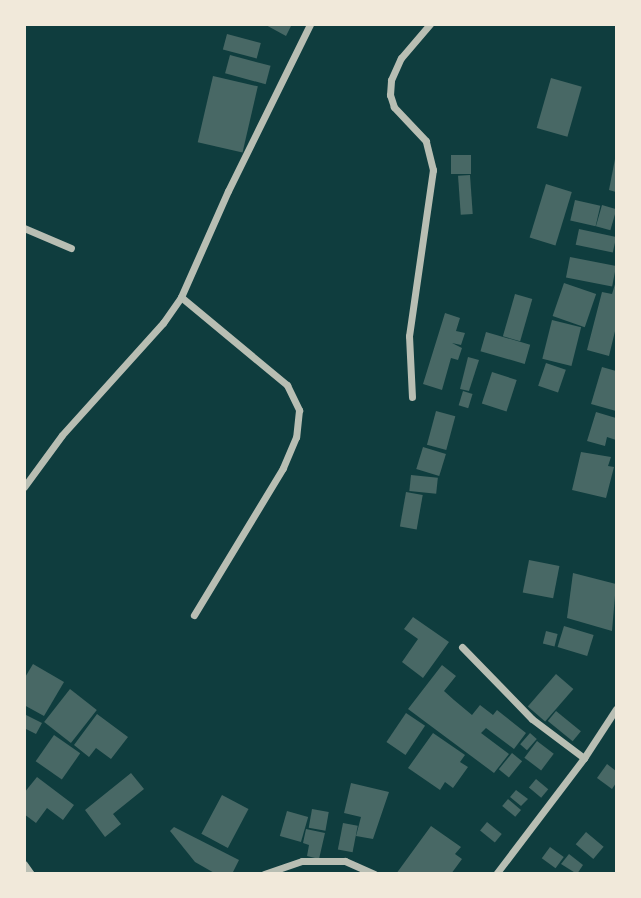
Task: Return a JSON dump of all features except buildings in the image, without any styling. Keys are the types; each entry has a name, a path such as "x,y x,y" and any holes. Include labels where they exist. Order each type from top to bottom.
{"street":[{"path":"24,486 62,435 163,323 181,298 228,191 310,24"},
{"path":"412,397 409,336 433,170 426,141 394,107 390,95 391,80 401,58 430,24"},
{"path":"24,228 71,248"},
{"path":"181,298 287,385 299,411 296,437 283,468 194,615"},
{"path":"462,647 532,719 584,758"},
{"path":"496,873 584,758 617,709"},
{"path":"264,873 302,861 345,861 374,873"},
{"path":"24,864 31,873"}]}
